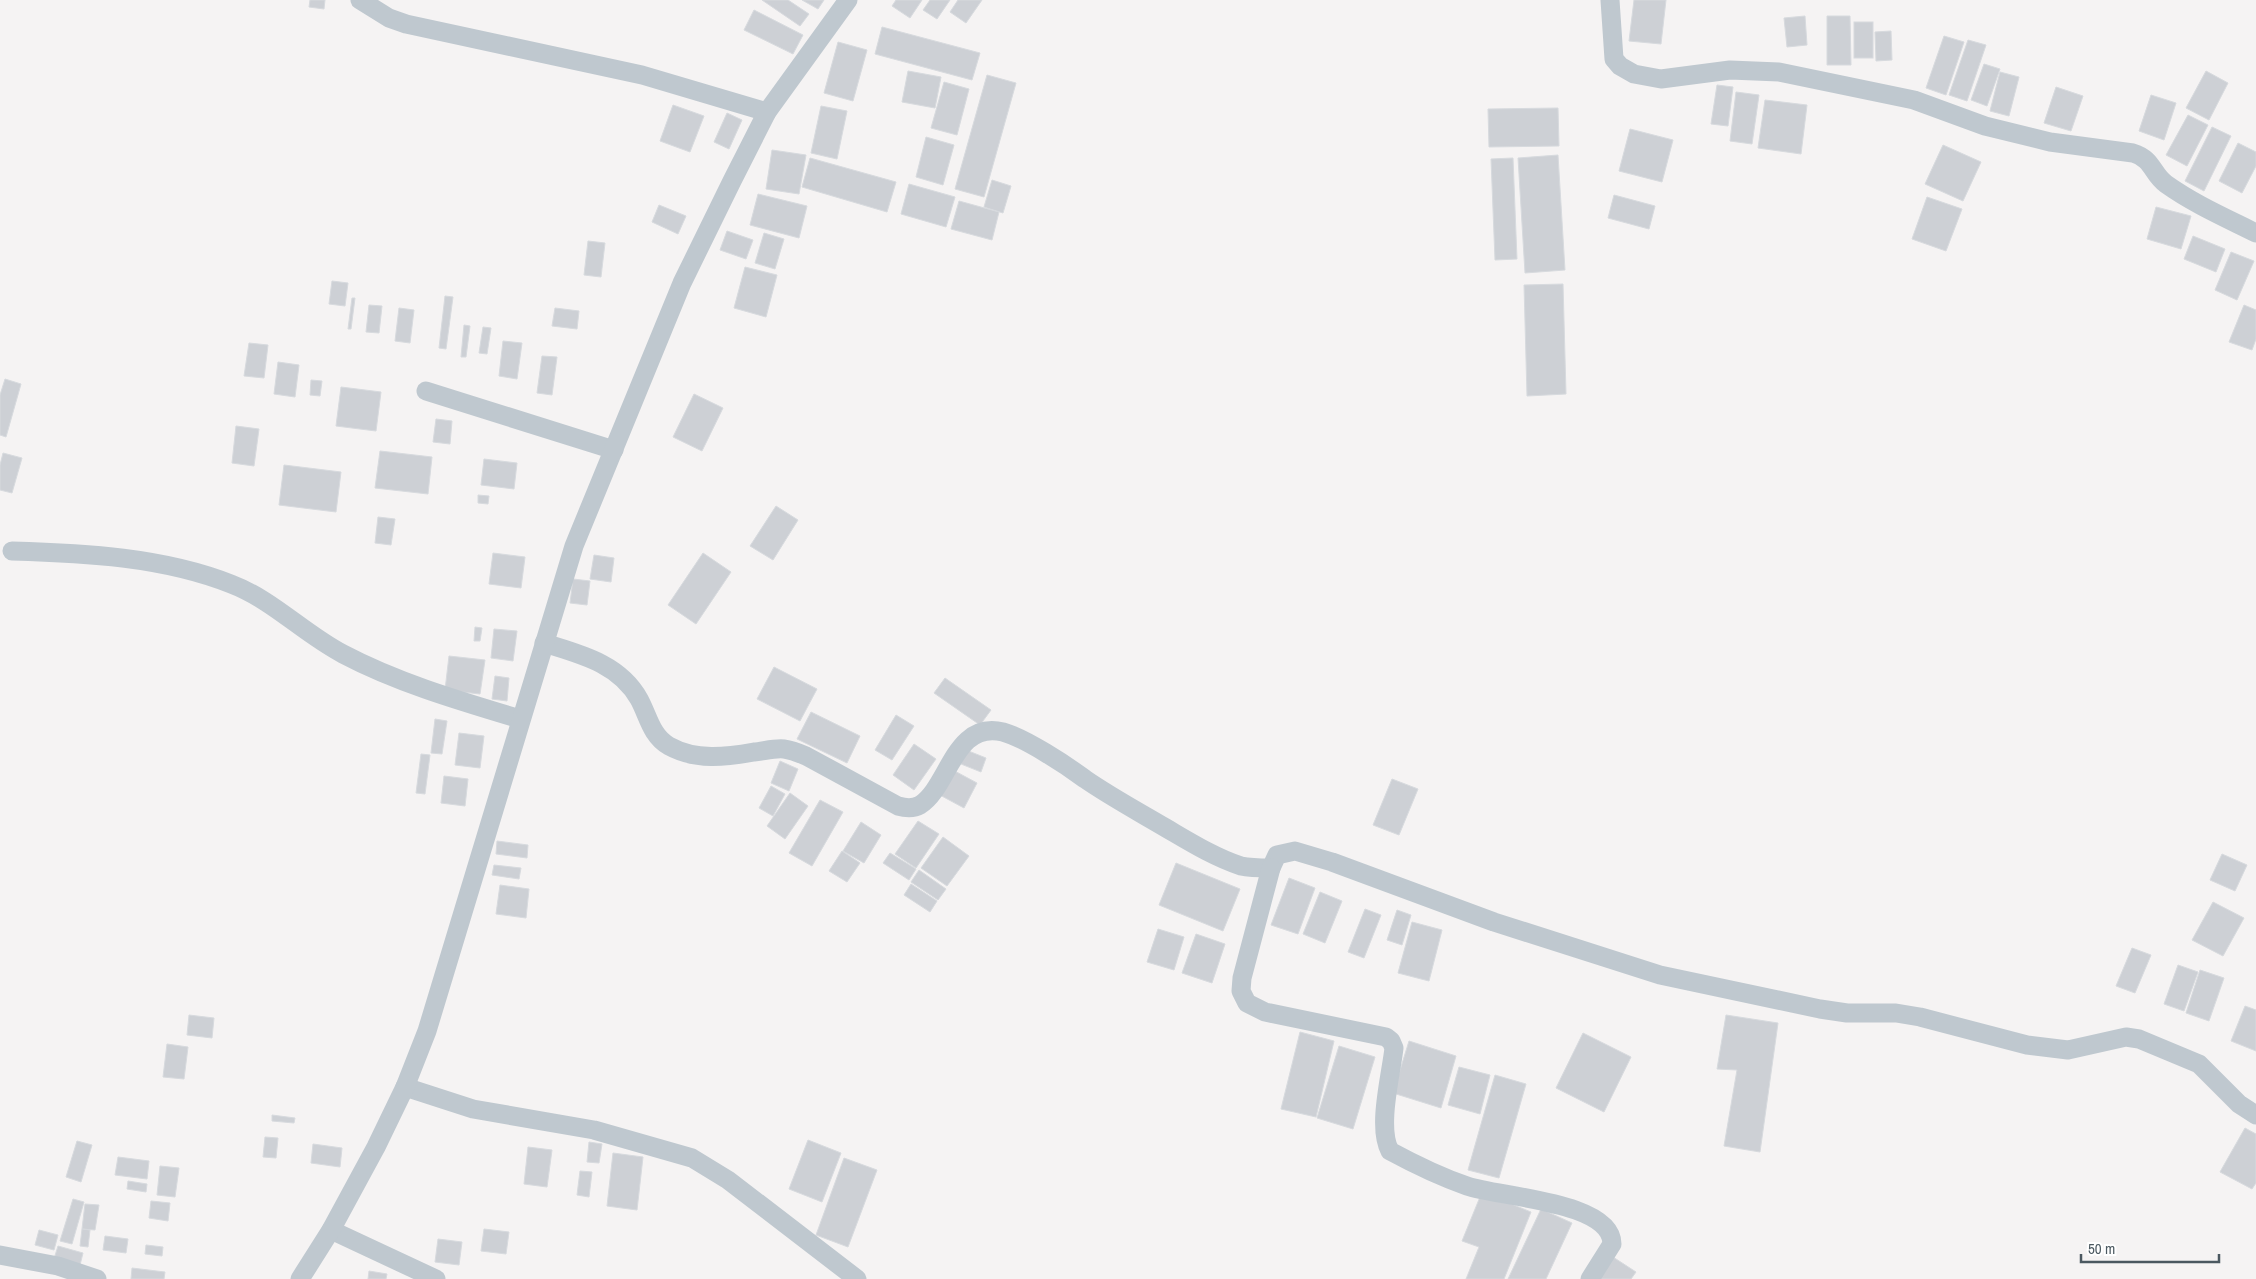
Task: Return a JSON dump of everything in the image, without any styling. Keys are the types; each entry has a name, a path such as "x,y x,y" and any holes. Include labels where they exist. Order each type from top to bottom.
{"street":[{"path":"360,0 390,18 406,24 642,75 767,112"},
{"path":"300,1279 331,1230 376,1147 405,1087 427,1031 460,916 502,786 520,719 574,546 682,283 767,112 848,0"},
{"path":"1610,0 1614,59 1620,66 1634,74 1661,79 1730,70 1780,72 1914,100 1985,126 2050,142 2133,153 2144,156 2164,183 2183,196 2256,234"},
{"path":"426,391 614,450"},
{"path":"12,551 86,554 125,559 184,569 231,584 272,605 312,635 344,654 432,691 520,719"},
{"path":"544,643 592,658 618,674 639,698 659,738 668,746 685,753 726,757 770,750 792,751 806,756 898,806 906,808 920,805 927,798 957,751 973,737 983,732 1005,732 1059,761 1109,795 1211,854 1242,866 1271,868"},
{"path":"1590,1279 1612,1244 1608,1229 1601,1222 1581,1211 1468,1187 1390,1151 1386,1144 1384,1126 1394,1048 1391,1040 1386,1037 1265,1012 1247,1003 1241,991 1242,978 1271,868 1277,855 1295,851 1332,862 1494,922 1660,975 1820,1009 1848,1013 1896,1013 1920,1017 2027,1045 2068,1050 2120,1038 2139,1039 2198,1064 2240,1104 2256,1115"},
{"path":"405,1087 473,1109 594,1130 692,1158 728,1180 858,1279"},
{"path":"331,1230 436,1279"},
{"path":"0,1255 58,1266 97,1279"}],"building":[{"path":"310,0 325,0 324,9 309,7"},
{"path":"762,0 788,0 809,14 800,26"},
{"path":"802,0 824,0 818,9"},
{"path":"896,0 922,0 910,18 892,6"},
{"path":"930,0 950,0 937,19 923,10"},
{"path":"958,0 982,0 966,23 950,12"},
{"path":"1634,0 1666,0 1661,44 1629,41"},
{"path":"754,10 803,35 793,54 744,30"},
{"path":"1805,16 1807,45 1787,47 1784,18"},
{"path":"1827,16 1850,16 1851,65 1827,65"},
{"path":"1854,22 1873,22 1873,58 1854,58"},
{"path":"882,27 980,53 972,80 875,54"},
{"path":"1891,31 1892,60 1876,61 1875,32"},
{"path":"1944,36 1964,42 1946,95 1926,88"},
{"path":"1968,40 1986,45 1967,101 1949,95"},
{"path":"838,42 867,50 853,101 824,93"},
{"path":"1984,64 2000,69 1987,106 1971,100"},
{"path":"908,71 941,77 935,108 902,102"},
{"path":"2206,71 2228,83 2209,120 2186,108"},
{"path":"2000,72 2019,77 2009,116 1990,111"},
{"path":"987,75 1016,83 984,197 955,189"},
{"path":"944,82 969,89 957,135 931,128"},
{"path":"1717,85 1733,87 1728,126 1711,124"},
{"path":"2056,87 2083,96 2071,131 2044,123"},
{"path":"1736,92 1759,95 1752,144 1730,141"},
{"path":"2151,95 2176,103 2164,140 2139,131"},
{"path":"1765,100 1807,105 1801,154 1758,148"},
{"path":"673,105 704,116 690,152 660,141"},
{"path":"821,106 847,111 837,159 811,153"},
{"path":"1558,108 1559,146 1489,147 1488,109"},
{"path":"727,113 742,120 729,149 714,142"},
{"path":"2188,115 2208,125 2187,166 2166,155"},
{"path":"2212,127 2231,136 2204,191 2185,181"},
{"path":"1630,129 1673,140 1662,182 1619,171"},
{"path":"926,137 954,145 943,185 916,177"},
{"path":"2238,143 2256,152 2256,166 2242,193 2219,181"},
{"path":"1943,145 1981,162 1963,201 1925,184"},
{"path":"772,150 806,155 799,194 766,189"},
{"path":"1558,155 1565,270 1525,273 1518,158"},
{"path":"810,158 896,182 887,212 802,187"},
{"path":"1513,158 1517,259 1495,260 1491,159"},
{"path":"992,180 1011,186 1003,213 984,207"},
{"path":"909,184 955,197 946,227 901,214"},
{"path":"758,194 807,206 799,238 750,225"},
{"path":"1614,195 1655,206 1649,229 1608,218"},
{"path":"1927,197 1962,209 1946,251 1912,239"},
{"path":"959,201 999,212 992,240 951,229"},
{"path":"659,205 686,216 678,234 652,222"},
{"path":"2156,207 2191,216 2181,249 2147,239"},
{"path":"727,231 753,240 746,259 720,250"},
{"path":"764,233 784,239 775,269 755,263"},
{"path":"2193,236 2225,249 2216,272 2184,259"},
{"path":"588,241 605,243 601,277 584,275"},
{"path":"2231,252 2254,261 2237,300 2215,290"},
{"path":"745,267 777,275 766,317 734,308"},
{"path":"332,281 348,283 345,306 329,304"},
{"path":"1563,284 1566,394 1527,396 1524,285"},
{"path":"445,296 453,297 446,349 439,348"},
{"path":"352,298 355,298 351,329 348,329"},
{"path":"369,305 382,306 379,333 366,332"},
{"path":"2244,305 2256,310 2256,339 2252,350 2229,342"},
{"path":"399,308 414,310 410,343 395,341"},
{"path":"555,308 579,311 577,329 552,326"},
{"path":"464,325 470,326 466,357 461,357"},
{"path":"483,327 491,328 487,354 479,353"},
{"path":"503,341 522,343 517,379 499,376"},
{"path":"249,343 268,345 264,378 244,376"},
{"path":"542,356 557,357 552,395 537,393"},
{"path":"278,362 299,365 295,397 274,394"},
{"path":"5,379 21,384 6,437 0,435 0,395"},
{"path":"311,380 322,381 320,396 310,395"},
{"path":"341,387 381,392 376,431 336,426"},
{"path":"694,394 723,408 702,451 673,437"},
{"path":"436,419 452,421 450,444 433,442"},
{"path":"236,426 259,429 254,466 232,463"},
{"path":"380,451 432,457 428,494 375,488"},
{"path":"3,453 22,458 12,493 0,490 0,465"},
{"path":"484,459 517,463 514,489 481,485"},
{"path":"284,465 341,472 336,512 279,505"},
{"path":"478,495 489,496 488,504 478,503"},
{"path":"776,506 798,520 773,560 750,546"},
{"path":"378,517 395,519 391,545 375,543"},
{"path":"493,553 525,557 521,588 489,584"},
{"path":"703,553 731,572 696,624 668,605"},
{"path":"594,555 614,558 611,582 590,579"},
{"path":"573,579 590,581 587,605 570,603"},
{"path":"475,627 482,628 480,641 474,641"},
{"path":"494,629 517,631 513,661 491,658"},
{"path":"449,656 485,660 480,694 445,690"},
{"path":"774,667 817,689 800,721 757,699"},
{"path":"495,676 509,678 507,701 492,699"},
{"path":"945,678 991,710 980,725 934,693"},
{"path":"811,712 860,736 847,763 797,739"},
{"path":"896,715 914,726 892,760 875,750"},
{"path":"435,719 447,721 442,754 431,753"},
{"path":"459,733 484,736 480,768 455,765"},
{"path":"914,744 936,759 914,790 893,775"},
{"path":"966,750 986,758 981,772 961,764"},
{"path":"421,754 430,755 425,794 416,793"},
{"path":"780,761 798,769 789,791 771,783"},
{"path":"951,769 977,783 964,808 938,794"},
{"path":"444,776 468,779 465,806 441,803"},
{"path":"1392,779 1418,789 1399,835 1373,825"},
{"path":"771,786 785,794 773,816 759,808"},
{"path":"790,793 808,806 785,839 767,826"},
{"path":"820,800 843,812 812,866 789,853"},
{"path":"918,821 939,834 916,868 895,854"},
{"path":"861,822 881,835 864,863 843,851"},
{"path":"943,837 969,856 947,886 921,868"},
{"path":"497,841 528,845 527,858 496,854"},
{"path":"842,851 860,863 847,882 829,871"},
{"path":"890,853 916,869 909,880 883,863"},
{"path":"2222,854 2247,865 2235,891 2210,880"},
{"path":"1176,863 1240,889 1223,931 1159,905"},
{"path":"494,865 521,868 519,879 492,875"},
{"path":"919,870 946,889 938,900 911,882"},
{"path":"1289,878 1315,888 1298,934 1271,925"},
{"path":"911,884 937,901 930,912 904,895"},
{"path":"500,885 529,889 526,918 496,914"},
{"path":"1320,892 1342,901 1325,943 1303,934"},
{"path":"2213,902 2244,918 2223,956 2192,940"},
{"path":"1365,909 1381,915 1364,958 1348,952"},
{"path":"1397,910 1411,915 1402,945 1387,940"},
{"path":"1412,922 1442,930 1429,981 1398,973"},
{"path":"1158,929 1184,937 1174,970 1147,962"},
{"path":"1196,934 1225,944 1212,983 1182,973"},
{"path":"2132,948 2151,955 2135,993 2116,986"},
{"path":"2178,965 2198,972 2184,1011 2164,1004"},
{"path":"2200,970 2224,978 2209,1021 2186,1013"},
{"path":"2245,1006 2256,1010 2256,1051 2231,1041"},
{"path":"189,1015 214,1018 212,1038 187,1035"},
{"path":"1726,1015 1778,1023 1760,1152 1724,1146 1737,1070 1717,1069"},
{"path":"1300,1032 1334,1041 1316,1117 1281,1109"},
{"path":"1583,1033 1631,1057 1604,1112 1556,1088"},
{"path":"1409,1041 1456,1056 1441,1108 1393,1093"},
{"path":"167,1044 188,1047 184,1079 163,1077"},
{"path":"1339,1046 1375,1057 1353,1129 1317,1118"},
{"path":"1459,1067 1490,1075 1480,1114 1448,1105"},
{"path":"1495,1075 1526,1084 1499,1178 1468,1170"},
{"path":"272,1115 295,1118 294,1123 272,1121"},
{"path":"2245,1128 2256,1134 2256,1183 2252,1189 2220,1172"},
{"path":"265,1137 278,1138 276,1158 263,1157"},
{"path":"808,1140 841,1153 822,1202 789,1189"},
{"path":"77,1141 92,1145 81,1182 66,1177"},
{"path":"589,1142 602,1144 599,1163 587,1162"},
{"path":"313,1144 342,1148 340,1167 311,1163"},
{"path":"528,1147 552,1150 547,1187 524,1184"},
{"path":"613,1153 643,1157 637,1210 607,1206"},
{"path":"118,1157 149,1161 147,1179 115,1175"},
{"path":"844,1158 877,1170 848,1247 816,1235"},
{"path":"160,1166 179,1168 175,1197 157,1195"},
{"path":"580,1171 592,1172 589,1197 577,1195"},
{"path":"128,1181 147,1184 146,1192 127,1189"},
{"path":"1482,1192 1531,1212 1504,1279 1466,1279 1479,1247 1462,1241"},
{"path":"73,1199 84,1202 72,1244 60,1241"},
{"path":"151,1201 170,1203 168,1221 149,1218"},
{"path":"85,1204 99,1205 95,1230 82,1229"},
{"path":"1541,1209 1572,1223 1546,1279 1508,1279"},
{"path":"82,1229 90,1230 88,1247 80,1246"},
{"path":"484,1229 509,1232 506,1254 481,1251"},
{"path":"39,1230 58,1235 54,1250 35,1245"},
{"path":"105,1236 128,1239 126,1253 103,1250"},
{"path":"438,1239 462,1242 459,1265 435,1262"},
{"path":"146,1245 163,1247 162,1256 145,1254"},
{"path":"58,1246 83,1253 79,1269 53,1262"},
{"path":"1613,1257 1636,1272 1631,1279 1598,1279"},
{"path":"132,1268 165,1272 164,1279 131,1279"},
{"path":"369,1271 387,1274 386,1279 368,1279"}]}
